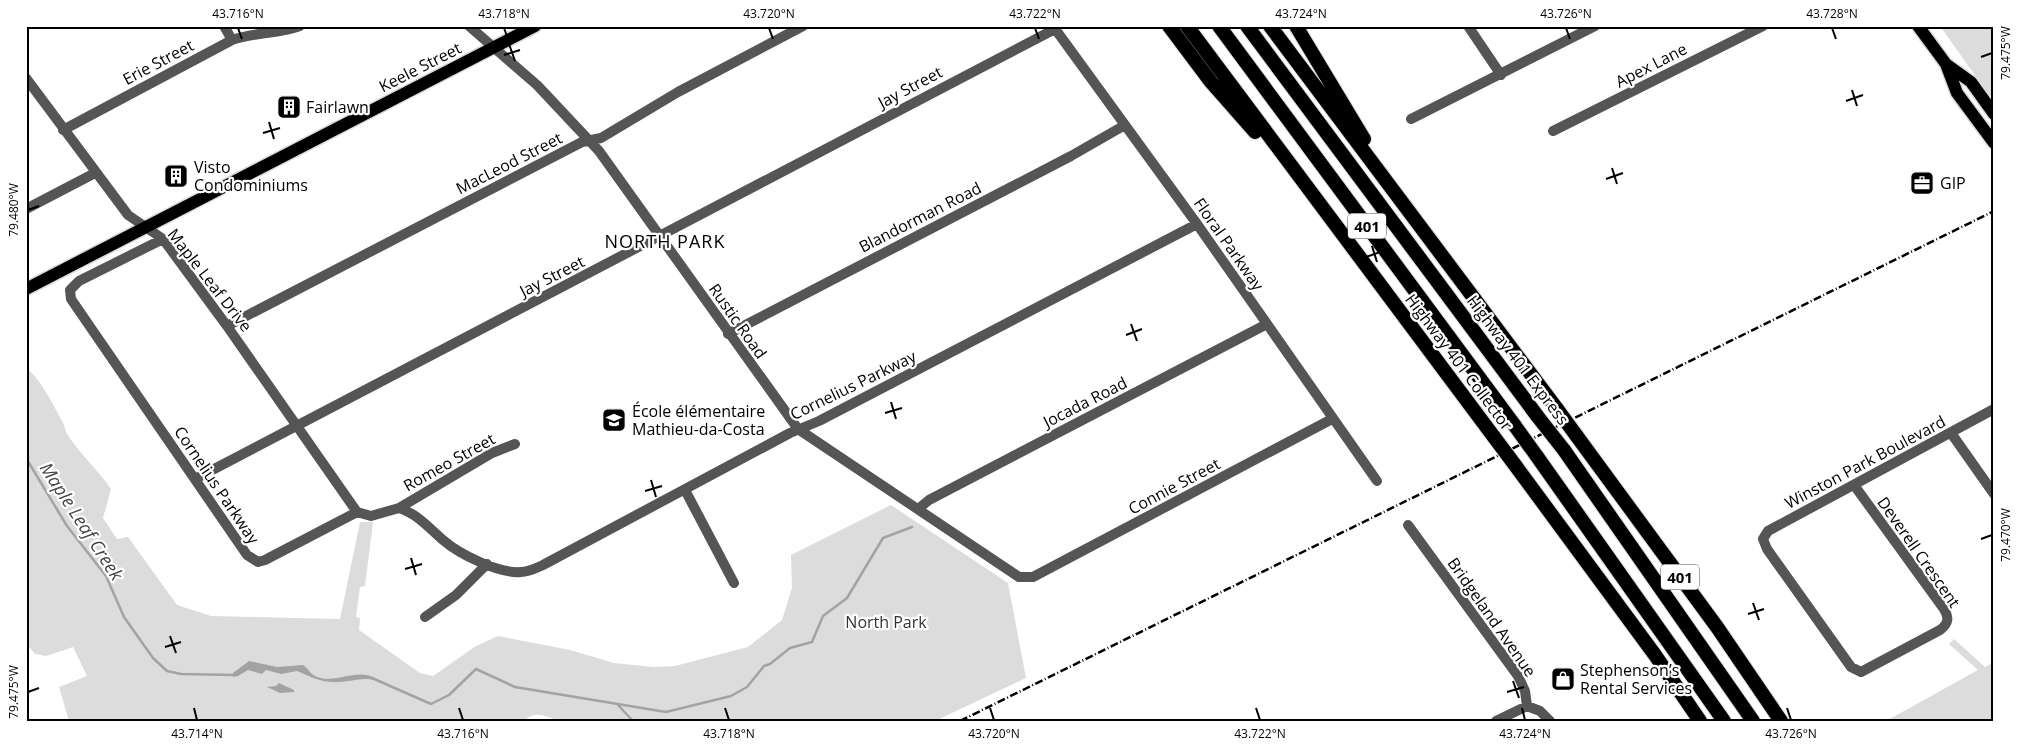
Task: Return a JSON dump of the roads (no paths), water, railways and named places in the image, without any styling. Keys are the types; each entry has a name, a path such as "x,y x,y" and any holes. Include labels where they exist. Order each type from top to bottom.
{"highway":[{"path":"1169,26 1211,82 1317,202"},
{"name":"Highway 401 Collector","path":"1186,26 1656,655 1700,721"},
{"name":"401","path":"1219,26 1515,426 1724,721"},
{"name":"Highway 401 Express","path":"1247,26 1564,450 1753,721"},
{"name":"401","path":"1270,26 1557,408 1718,627 1782,721"},
{"path":"1296,26 1363,138 1367,157"}],"main road":[{"name":"Keele Street","path":"26,288 535,26"},
{"path":"1918,26 1946,64 1957,93 1994,143"},
{"path":"1946,64 1971,82 1994,114"}],"street":[{"path":"224,26 232,40"},
{"name":"Erie Street","path":"64,130 232,40 250,34 300,26"},
{"name":"Rustic Road","path":"469,26 492,48 537,85 592,142 798,429 1007,571 1019,577 1029,578"},
{"name":"MacLeod Street","path":"227,326 582,142 592,142 803,26"},
{"path":"1468,26 1501,75"},
{"path":"1411,120 1595,26"},
{"name":"Apex Lane","path":"1553,131 1763,26"},
{"name":"Floral Parkway","path":"1054,27 1197,224 1377,481"},
{"name":"Jay Street","path":"195,479 296,424 1054,27"},
{"name":"Maple Leaf Drive","path":"26,78 128,215 163,239 227,326 357,512"},
{"name":"Blandorman Road","path":"728,334 1062,160 1125,125"},
{"path":"26,209 95,173"},
{"name":"Cornelius Parkway","path":"163,239 79,281 70,290 71,299 247,556 258,562 357,512 372,516 399,508 417,518 444,542 487,564 512,571 529,571 798,429 819,421 1197,224"},
{"name":"Jocada Road","path":"918,509 929,500 1267,324"},
{"name":"Winston Park Boulevard","path":"1766,549 1763,539 1768,531 1994,409"},
{"name":"Connie Street","path":"1029,578 1171,506 1332,419"},
{"path":"1951,433 1994,494"},
{"name":"Romeo Street","path":"399,508 484,458 515,444"},
{"name":"Deverell Crescent","path":"1766,549 1851,667 1861,672 1946,626 1948,619 1944,609 1854,485"},
{"path":"685,490 734,583"},
{"name":"Bridgeland Avenue","path":"1408,525 1518,676 1525,691 1527,706"},
{"path":"424,616 456,595 477,577 487,564"},
{"path":"1496,721 1527,706 1540,711 1550,721"}],"waterway":[{"name":"Maple Leaf Creek","path":"26,458 67,526 106,576 124,617 153,658 167,671 181,674 235,675"},
{"path":"372,678 431,704 449,695 476,669 515,687 666,712 731,696 747,687 764,666 770,664 790,648 812,642 823,616 847,598 883,538 912,527"},
{"path":"618,705 633,721"}],"railway":[{"path":"960,721 1994,211"}],"place":[{"name":"Fairlawn","path":"289,107"},
{"name":"Visto Condominiums","path":"176,176"},
{"name":"GIP","path":"1922,183"},
{"name":"École élémentaire Mathieu-da-Costa","path":"614,420"},
{"name":"Stephenson’s Rental Services","path":"1563,679"}],"district":[{"name":"NORTH PARK","path":"665,241"}],"park label":[{"name":"North Park","path":"886,622"}]}
